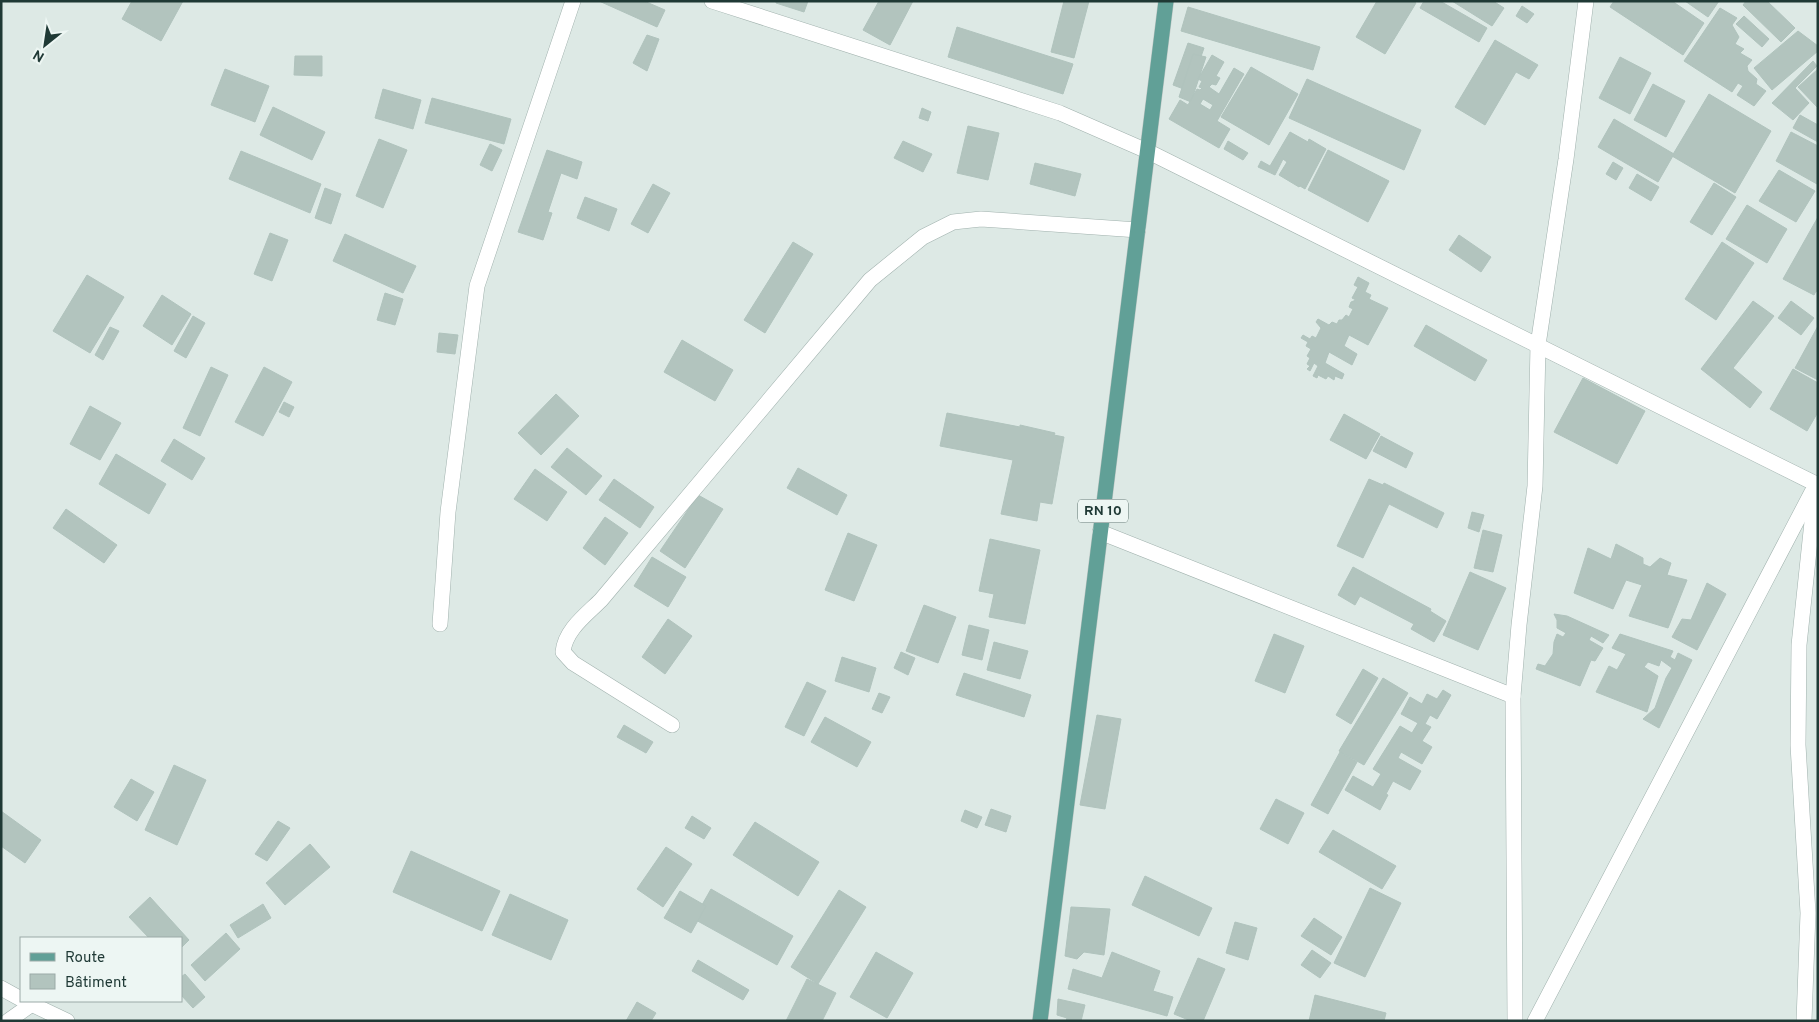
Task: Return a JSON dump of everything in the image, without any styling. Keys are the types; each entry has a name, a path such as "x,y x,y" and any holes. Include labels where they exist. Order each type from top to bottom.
{"main road":[{"name":"RN 10","path":"1040,1021 1166,1"}],"street":[{"path":"440,624 448,512 477,286 573,1"},
{"path":"712,1 1060,113 1148,151 1817,483"},
{"path":"1515,1021 1513,696 1535,486 1538,345 1566,159 1586,1"},
{"path":"672,725 573,663 563,652 564,642 568,633 601,600 870,280 924,237 953,222 982,219 1138,230"},
{"path":"1535,1021 1817,483"},
{"path":"1804,1021 1808,913 1798,745 1799,645 1817,483"},
{"path":"1100,532 1513,696"},
{"path":"1,988 20,998"},
{"path":"8,1021 25,1002"},
{"path":"28,1002 67,1021"}],"building":[{"path":"132,1 183,1 161,41 122,19"},
{"path":"599,1 644,1 665,10 657,27"},
{"path":"776,1 808,1 804,12 776,3"},
{"path":"879,1 913,1 890,45 863,30"},
{"path":"1064,1 1089,1 1074,58 1051,52"},
{"path":"1377,1 1413,1 1416,3 1385,54 1356,37"},
{"path":"1424,1 1440,1 1487,28 1479,42 1420,8"},
{"path":"1452,1 1493,1 1504,8 1492,26"},
{"path":"1614,1 1672,1 1704,23 1683,55 1610,7"},
{"path":"1685,1 1719,1 1708,17"},
{"path":"1746,1 1767,1 1795,28 1781,42 1743,5"},
{"path":"1522,6 1534,14 1527,23 1516,16"},
{"path":"1188,7 1320,47 1313,70 1181,31"},
{"path":"1720,8 1737,18 1732,25 1739,37 1735,44 1744,49 1740,53 1752,60 1747,66 1748,71 1757,79 1756,84 1766,91 1754,106 1737,95 1743,86 1738,83 1732,92 1684,61"},
{"path":"1744,16 1769,39 1762,47 1736,24"},
{"path":"957,27 1073,64 1063,94 948,57"},
{"path":"1798,31 1818,46 1818,51 1772,90 1754,68"},
{"path":"647,35 659,39 647,71 633,63"},
{"path":"1495,40 1538,65 1529,79 1516,72 1485,125 1455,107"},
{"path":"1188,43 1204,48 1189,91 1173,85"},
{"path":"1193,54 1206,57 1191,102 1179,97"},
{"path":"1212,55 1224,62 1216,76 1220,78 1216,85 1212,84 1209,87 1219,94 1234,68 1244,74 1217,121 1230,129 1219,148 1169,119 1180,100 1188,105 1197,89 1200,90 1202,88 1199,87 1202,81 1198,79","holes":["1203,99 1213,105 1210,110 1200,104"]},
{"path":"295,56 322,56 322,76 294,75"},
{"path":"1620,57 1651,73 1630,114 1599,98"},
{"path":"1813,61 1817,66 1795,88 1809,103 1793,120 1772,103"},
{"path":"1251,67 1298,94 1269,145 1221,117"},
{"path":"225,69 269,86 255,122 211,105"},
{"path":"1818,69 1818,108 1798,87"},
{"path":"1307,79 1421,130 1404,170 1289,118"},
{"path":"1653,84 1685,101 1666,137 1634,120"},
{"path":"383,89 421,100 413,129 375,118"},
{"path":"1709,94 1771,131 1735,193 1672,156"},
{"path":"432,98 511,119 504,144 425,123"},
{"path":"273,107 325,132 312,160 260,135"},
{"path":"922,108 931,112 928,121 919,118"},
{"path":"1800,115 1818,125 1818,142 1793,128"},
{"path":"1614,119 1674,154 1658,182 1598,147"},
{"path":"968,126 999,133 988,180 957,173"},
{"path":"1290,132 1308,142 1309,139 1326,149 1305,189 1279,175 1287,162 1283,159 1275,175 1258,167 1261,161 1270,166"},
{"path":"1791,132 1818,146 1817,184 1776,161"},
{"path":"379,139 407,150 383,208 356,196"},
{"path":"903,141 932,154 923,172 894,158"},
{"path":"1228,141 1248,153 1243,160 1224,149"},
{"path":"490,144 502,150 492,171 480,165"},
{"path":"547,150 582,162 577,179 561,173 548,212 552,213 543,240 518,232"},
{"path":"1328,150 1389,181 1368,222 1308,190"},
{"path":"241,151 321,184 310,213 229,179"},
{"path":"1613,162 1623,168 1616,180 1606,174"},
{"path":"1035,163 1081,174 1075,196 1030,184"},
{"path":"1779,170 1815,191 1796,222 1759,201"},
{"path":"1637,174 1659,187 1651,201 1629,188"},
{"path":"1714,183 1736,197 1712,235 1690,222"},
{"path":"653,184 670,193 648,233 631,224"},
{"path":"325,188 341,194 331,224 315,218"},
{"path":"585,197 617,209 609,231 577,218"},
{"path":"1747,205 1787,229 1767,263 1726,239"},
{"path":"1818,217 1818,292 1816,291 1814,295 1783,279"},
{"path":"270,233 288,240 272,281 254,274"},
{"path":"345,234 416,266 403,293 333,261"},
{"path":"1459,235 1491,257 1481,272 1449,250"},
{"path":"793,242 813,254 765,333 744,320"},
{"path":"1722,242 1754,263 1716,320 1685,299"},
{"path":"87,275 124,297 90,353 53,331"},
{"path":"1358,277 1369,283 1365,292 1371,295 1369,299 1388,308 1368,345 1349,335 1344,346 1357,354 1352,365 1329,352 1325,363 1344,374 1342,379 1335,376 1334,380 1328,376 1326,379 1318,375 1317,378 1313,376 1318,366 1314,363 1310,371 1307,369 1310,366 1307,364 1310,358 1307,356 1311,349 1306,346 1308,342 1301,338 1303,335 1310,339 1312,336 1316,338 1321,328 1316,322 1318,319 1329,325 1332,322 1337,324 1346,315 1349,317 1353,309 1349,307 1351,302 1356,300 1352,298 1358,287 1354,285"},
{"path":"385,293 403,299 395,325 377,320"},
{"path":"162,295 191,314 172,345 143,326"},
{"path":"1753,301 1774,316 1733,368 1762,392 1750,408 1701,369"},
{"path":"1791,301 1814,318 1801,335 1778,318"},
{"path":"193,316 205,323 186,358 174,351"},
{"path":"1426,325 1487,360 1475,381 1414,346"},
{"path":"1818,326 1818,380 1795,368"},
{"path":"110,327 119,331 103,360 95,355"},
{"path":"439,333 458,335 455,354 437,352"},
{"path":"682,340 733,370 715,401 664,372"},
{"path":"211,367 228,375 200,436 183,428"},
{"path":"264,367 292,382 263,436 235,422"},
{"path":"1793,369 1818,383 1818,412 1807,431 1770,409"},
{"path":"1583,378 1645,411 1617,464 1554,432"},
{"path":"556,394 579,416 541,455 518,433"},
{"path":"284,402 294,407 289,417 279,412"},
{"path":"90,406 121,423 100,460 70,444"},
{"path":"947,413 1020,427 1020,425 1064,437 1052,504 1040,502 1037,521 1001,514 1013,460 940,446"},
{"path":"1344,414 1380,434 1366,459 1330,440"},
{"path":"1381,436 1413,453 1406,468 1373,451"},
{"path":"174,439 205,458 192,480 161,461"},
{"path":"567,448 602,476 586,495 551,467"},
{"path":"116,454 166,484 149,514 99,484"},
{"path":"798,468 847,495 837,515 787,488"},
{"path":"535,469 567,492 547,521 514,499"},
{"path":"614,479 654,507 640,528 599,500"},
{"path":"1369,479 1383,485 1384,483 1444,513 1437,528 1389,504 1363,558 1337,546"},
{"path":"698,495 723,509 685,568 660,551"},
{"path":"66,509 117,545 104,563 53,528"},
{"path":"1472,512 1484,515 1479,532 1468,528"},
{"path":"605,517 628,533 605,565 583,548"},
{"path":"1483,530 1502,535 1493,572 1474,568"},
{"path":"848,533 877,545 854,601 825,590"},
{"path":"990,539 1040,550 1025,624 989,617 994,594 979,591"},
{"path":"1616,544 1643,558 1643,564 1650,567 1660,558 1671,563 1667,575 1687,580 1668,628 1629,616 1642,585 1626,580 1613,609 1574,593 1588,548 1611,559"},
{"path":"652,557 686,577 668,607 634,586"},
{"path":"1353,567 1431,609 1430,611 1446,621 1434,642 1411,629 1414,624 1360,596 1355,605 1338,595"},
{"path":"1470,572 1506,588 1478,650 1443,635"},
{"path":"1707,583 1726,594 1697,650 1672,637 1682,619 1691,620"},
{"path":"924,605 956,617 938,663 906,651"},
{"path":"1554,614 1567,616 1609,635 1603,643 1591,636 1589,640 1603,648 1595,661 1591,660 1580,686 1536,669 1538,664 1545,666 1553,654 1557,634 1563,637 1566,633 1557,628 1557,620"},
{"path":"668,619 692,636 665,674 642,657"},
{"path":"969,625 989,630 982,660 962,655"},
{"path":"1274,634 1304,646 1285,693 1255,681"},
{"path":"1620,634 1673,651 1670,657 1675,660 1678,653 1692,660 1659,728 1643,719 1655,708 1666,678 1672,668 1661,660 1659,666 1648,662 1644,667 1658,676 1647,712 1596,692 1609,666 1617,670 1626,654 1612,648"},
{"path":"994,642 1028,651 1020,679 987,670"},
{"path":"901,652 915,658 908,675 894,668"},
{"path":"842,657 876,668 869,692 835,681"},
{"path":"1363,669 1378,678 1351,724 1336,715"},
{"path":"964,673 1031,695 1024,717 956,695"},
{"path":"1383,678 1408,693 1364,765 1339,751"},
{"path":"807,682 826,691 804,736 785,727"},
{"path":"1443,690 1451,695 1437,719 1430,715 1425,724 1431,727 1422,741 1432,747 1422,764 1401,752 1398,758 1421,771 1410,790 1393,781 1380,810 1345,790 1353,776 1373,787 1381,774 1373,769 1400,726 1412,733 1418,723 1401,714 1410,697 1422,704 1427,694 1437,699"},
{"path":"879,693 890,697 882,713 872,709"},
{"path":"1097,715 1121,719 1105,809 1080,805"},
{"path":"825,717 871,742 857,767 811,742"},
{"path":"624,725 653,742 646,753 617,737"},
{"path":"1340,752 1357,762 1328,814 1311,805"},
{"path":"174,765 206,780 177,845 145,830"},
{"path":"131,779 154,792 137,821 114,807"},
{"path":"1276,799 1304,813 1288,844 1260,829"},
{"path":"991,809 1011,816 1006,832 985,825"},
{"path":"965,810 982,817 977,828 961,821"},
{"path":"1,811 41,840 25,863 1,846"},
{"path":"692,816 711,828 704,839 685,828"},
{"path":"278,821 290,828 267,861 255,854"},
{"path":"755,822 819,862 798,896 733,855"},
{"path":"1333,830 1396,866 1382,889 1319,852"},
{"path":"310,844 330,867 285,905 266,883"},
{"path":"666,847 692,864 663,907 637,889"},
{"path":"411,851 500,891 482,931 393,892"},
{"path":"1145,876 1212,908 1199,936 1132,905"},
{"path":"1370,888 1401,903 1365,977 1334,963"},
{"path":"711,889 793,936 777,965 694,919"},
{"path":"839,890 866,907 818,984 791,967"},
{"path":"680,891 706,906 691,933 664,918"},
{"path":"510,894 568,920 551,960 492,935"},
{"path":"150,897 189,940 182,947 182,937 148,937 129,917"},
{"path":"263,904 271,918 238,938 230,925"},
{"path":"1071,907 1110,909 1104,955 1084,952 1077,959 1065,956"},
{"path":"1314,918 1342,937 1331,955 1301,936"},
{"path":"1235,922 1257,928 1248,960 1226,953"},
{"path":"226,933 240,949 205,981 191,965"},
{"path":"1312,950 1331,963 1320,978 1301,965"},
{"path":"876,952 913,973 887,1018 850,997"},
{"path":"1112,952 1160,971 1153,991 1173,997 1167,1016 1068,989 1073,969 1102,978"},
{"path":"1198,958 1225,969 1203,1021 1191,1021 1174,1014"},
{"path":"698,960 749,990 743,1000 692,971"},
{"path":"185,974 205,997 193,1008 182,996 182,976"},
{"path":"807,979 836,993 822,1021 786,1021"},
{"path":"1315,995 1386,1013 1384,1021 1309,1021"},
{"path":"1058,999 1085,1005 1081,1021 1066,1021 1067,1018 1057,1015"},
{"path":"637,1002 656,1013 651,1021 626,1021"}]}
